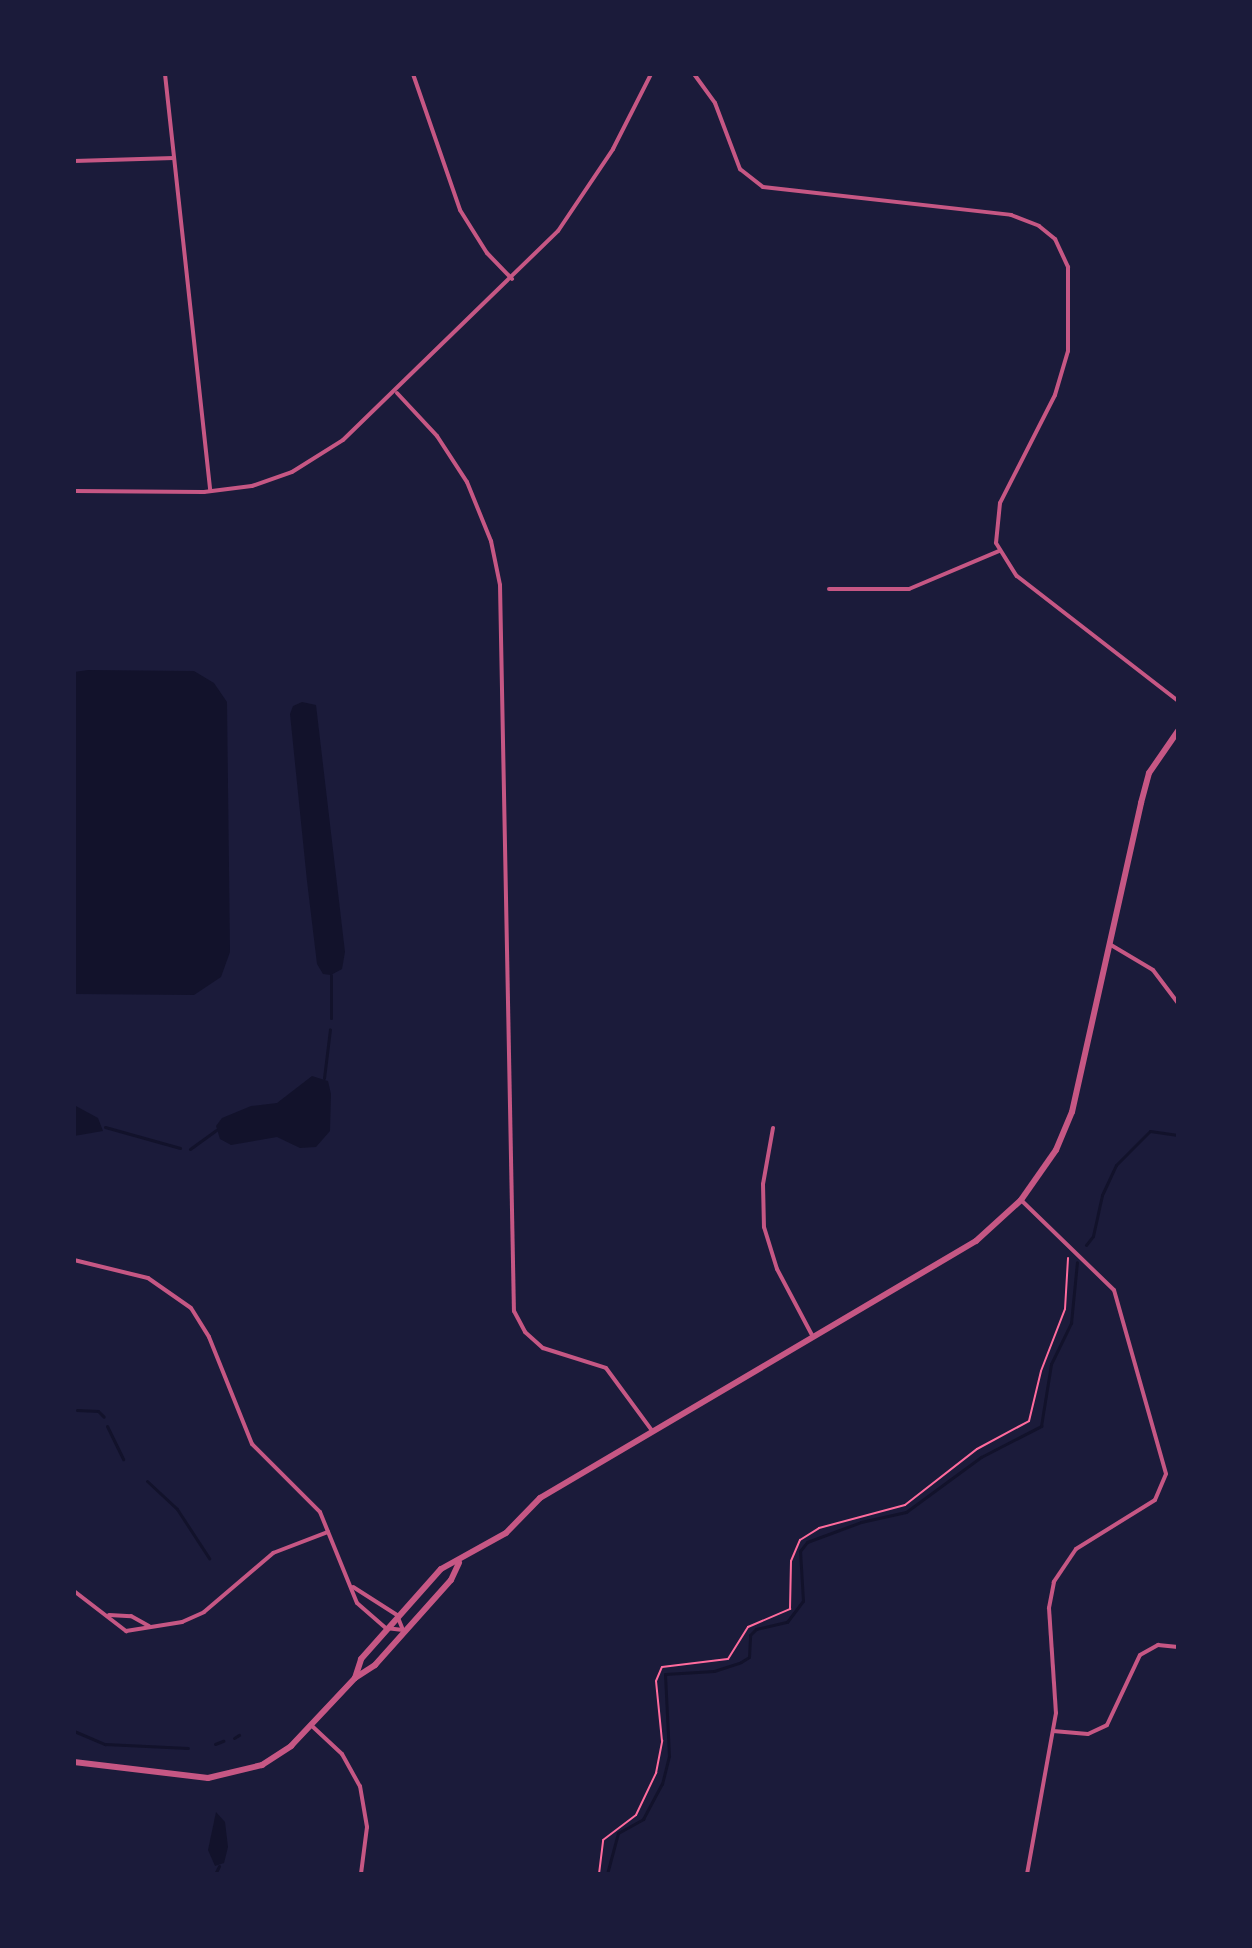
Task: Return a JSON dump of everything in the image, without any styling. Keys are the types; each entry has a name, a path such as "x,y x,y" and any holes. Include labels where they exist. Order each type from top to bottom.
{"street":[{"path":"165,74 210,491"},
{"path":"413,74 460,210 487,253 512,279"},
{"path":"74,491 210,491 272,481 310,462 397,393 512,279 575,209 613,149 651,74"},
{"path":"694,74 715,103 740,169 763,187 1018,216 1039,226 1060,247 1069,277 1068,351 1055,395 996,513 999,551 1027,584 1178,701"},
{"path":"74,161 174,158"},
{"path":"397,393 437,436 467,482 491,541 500,585 510,1281 514,1311 525,1332 543,1348 606,1368 653,1432"},
{"path":"829,589 909,589 999,551"},
{"path":"355,1678 361,1659 433,1575 459,1563 506,1533 540,1498 976,1241 1021,1200 1056,1150 1072,1112 1149,773 1178,731"},
{"path":"1111,945 1153,970 1178,1003"},
{"path":"773,1128 763,1184 764,1227 777,1269 813,1337"},
{"path":"1021,1200 1072,1246 1114,1290 1166,1474 1155,1500 1076,1549 1054,1582 1049,1608 1056,1702 1027,1874"},
{"path":"74,1260 148,1278 191,1308 209,1337 244,1432 261,1456 312,1501 353,1587 357,1603 386,1628 403,1630"},
{"path":"74,1591 126,1631 193,1618 273,1553 328,1532"},
{"path":"74,1762 220,1777 273,1758 312,1726 355,1678 375,1665 403,1630 451,1580 459,1563"},
{"path":"353,1587 397,1615 403,1630"},
{"path":"109,1615 131,1616 149,1626"},
{"path":"1053,1731 1088,1734 1107,1725 1140,1655 1158,1645 1178,1647"},
{"path":"312,1726 349,1762 360,1786 367,1827 361,1874"}],"path":[{"path":"599,1874 603,1840 636,1815 656,1773 662,1750 657,1673 668,1665 707,1665 728,1659 748,1627 790,1609 793,1550 810,1532 905,1505 977,1449 1029,1421 1041,1371 1065,1309 1072,1246"}],"shaded area":[{"path":"194,671 214,683 227,702 230,952 221,977 194,995 74,994 74,672"},
{"path":"302,702 316,705 345,952 342,969 331,975 323,974 317,964 307,881 290,714 293,706"},
{"path":"312,1076 328,1081 331,1094 330,1131 316,1147 300,1148 277,1137 231,1145 220,1139 216,1126 222,1118 251,1106 277,1103"},
{"path":"74,1105 98,1118 103,1131 74,1136"},
{"path":"216,1812 225,1822 228,1847 224,1863 215,1866 208,1850"}],"waterway":[{"path":"331,975 331,1018"},
{"path":"324,1078 330,1029"},
{"path":"105,1127 180,1148"},
{"path":"190,1149 216,1130"},
{"path":"1086,1245 1093,1236 1102,1195 1116,1165 1150,1131 1178,1135"},
{"path":"607,1874 618,1833 643,1819 662,1784 669,1756 665,1674 714,1671 749,1657 750,1635 756,1629 787,1622 803,1601 800,1551 807,1542 861,1522 906,1512 981,1457 1041,1426 1051,1364 1071,1323 1077,1262"},
{"path":"77,1410 98,1411 104,1417"},
{"path":"107,1426 123,1459"},
{"path":"147,1481 177,1509 209,1558"},
{"path":"74,1731 105,1744 188,1748"},
{"path":"234,1738 239,1735"},
{"path":"215,1744 223,1741"},
{"path":"215,1874 219,1866"}]}
